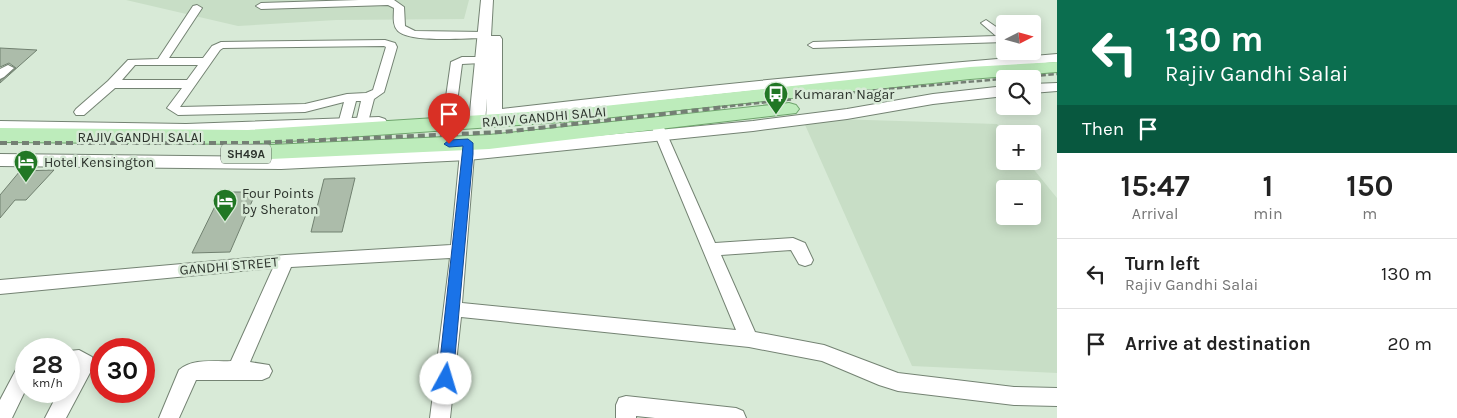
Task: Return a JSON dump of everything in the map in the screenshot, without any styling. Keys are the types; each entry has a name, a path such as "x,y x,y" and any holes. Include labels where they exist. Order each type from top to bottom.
{"main road":[{"name":"RAJIV GANDHI SALAI","path":"0,136 248,137 485,119 576,115 932,83 1057,67"},
{"path":"1041,79 1057,78"},
{"name":"RAJIV GANDHI SALAI","path":"0,150 240,154 468,148 659,129 932,83 996,82"}],"street":[{"path":"485,119 481,60 487,0"},
{"path":"485,119 497,0"},
{"path":"261,6 290,3 339,2 396,4 399,7 401,28 414,34 484,35"},
{"path":"161,62 197,8"},
{"path":"986,23 996,31"},
{"path":"813,45 996,38"},
{"path":"227,44 391,45 392,47 378,92 368,97 347,98 305,108 178,111 173,108 206,61 216,48 227,44"},
{"path":"1041,56 1057,58"},
{"path":"0,126 186,129 344,124 449,118 485,119 648,96 996,59"},
{"path":"449,118 457,62 481,60"},
{"path":"80,112 104,89 112,84 132,62 206,61"},
{"path":"112,84 190,84"},
{"path":"1041,88 1057,87"},
{"path":"749,339 659,129 753,126 847,114 933,99 996,92"},
{"path":"362,123 368,97"},
{"path":"344,124 351,98"},
{"path":"0,160 271,163 468,148 453,309 440,418"},
{"path":"711,249 793,244 799,247 805,260"},
{"name":"GANDHI STREET","path":"0,286 286,261 459,251"},
{"path":"237,370 286,261"},
{"path":"453,309 749,339 824,352 886,379 898,382 1014,396 1057,397"},
{"path":"80,359 85,363 80,372"},
{"path":"169,418 186,376 192,371 262,371"},
{"path":"1,418 15,391"},
{"path":"55,418 63,403"},
{"path":"626,418 626,405 736,418"}],"shaded area":[{"path":"126,0 469,0 464,19 336,20 238,26"},
{"path":"802,118 997,124 996,170 1034,170 1057,198 1057,373 912,366"}],"building":[{"path":"0,48 37,50 0,83 16,68 9,63 0,67"},
{"name":"Hotel Kensington","path":"54,170 26,200 15,200 0,218 0,195 20,171"},
{"path":"355,178 342,232 311,232 324,179"},
{"name":"Four Points by Sheraton","path":"222,192 256,192 230,252 192,253"}],"railway":[{"path":"714,108 866,91 1057,74"},
{"path":"0,143 254,143 503,132 725,107"}],"place":[{"name":"Kumaran Nagar","path":"776,115"},
{"name":"Hotel Kensington","path":"26,183"},
{"name":"Four Points by Sheraton","path":"225,222"}],"route":[{"path":"446,379 468,154 468,143 449,144"}]}
